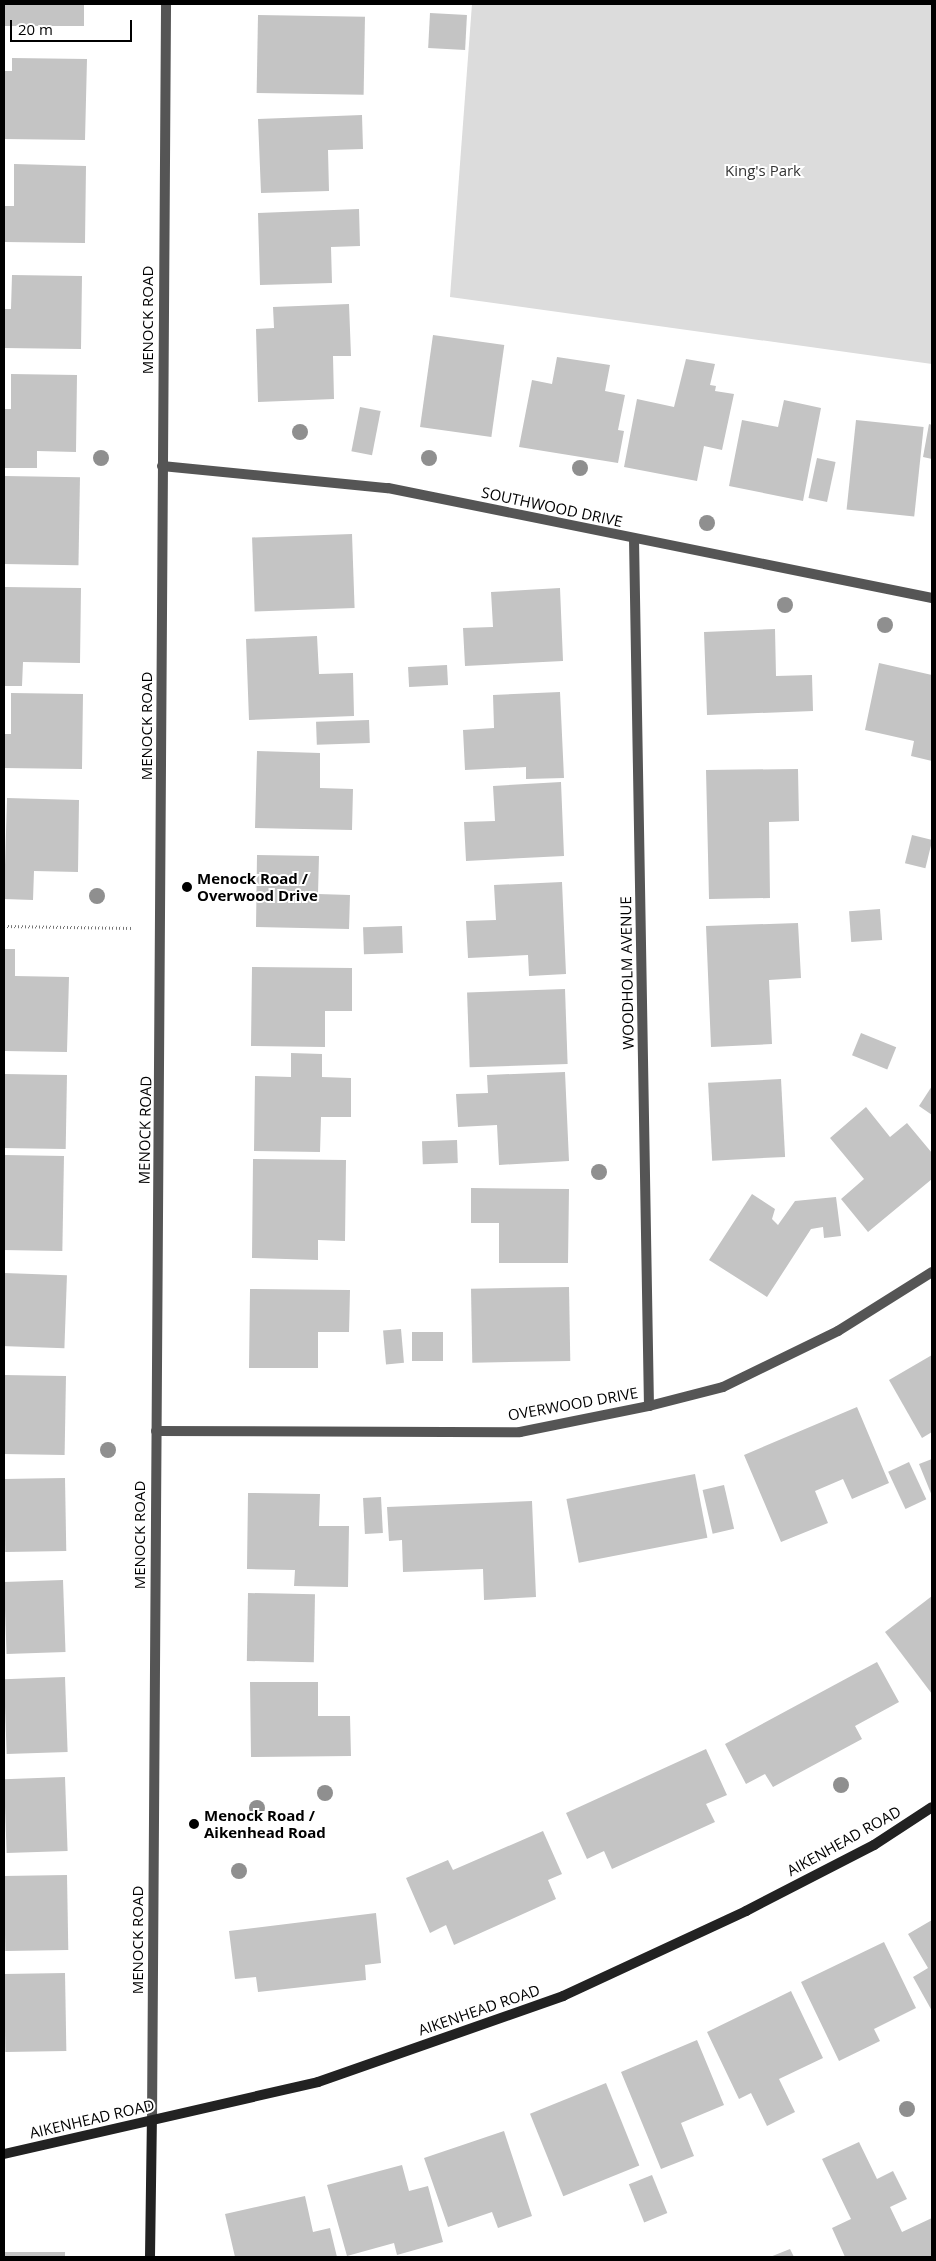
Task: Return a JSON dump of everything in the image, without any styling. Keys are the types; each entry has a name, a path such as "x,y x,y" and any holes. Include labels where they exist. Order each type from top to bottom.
{"main road":[{"name":"AIKENHEAD ROAD","path":"4,2154 318,2082 563,1996 754,1906 874,1845 932,1807"},
{"name":"MENOCK ROAD","path":"150,2257 152,2121"}],"street":[{"name":"MENOCK ROAD","path":"152,2121 156,1431 163,928 162,466 166,4"},
{"name":"SOUTHWOOD DRIVE","path":"162,466 388,488 932,598"},
{"name":"WOODHOLM AVENUE","path":"634,539 649,1406"},
{"name":"OVERWOOD DRIVE","path":"156,1431 520,1432 649,1406 723,1387 838,1331 932,1272"}],"path":[{"path":"4,926 163,928"}],"green space":[{"name":"King's Park","path":"472,4 932,4 932,364 450,297"}],"building":[{"path":"4,4 84,4 84,26 4,26"},
{"path":"430,13 467,15 465,50 428,48"},
{"path":"258,15 365,17 364,95 257,93"},
{"path":"12,58 87,59 85,140 4,139 4,71 12,71"},
{"path":"362,115 363,149 328,150 329,191 261,193 258,119"},
{"path":"14,164 86,166 85,243 4,242 4,206 14,206"},
{"path":"359,209 360,246 331,247 332,283 260,285 258,213"},
{"path":"12,275 82,276 81,349 4,348 4,309 11,309"},
{"path":"349,304 351,356 333,356 334,399 258,402 256,329 274,328 273,307"},
{"path":"433,335 504,345 491,437 420,427"},
{"path":"557,357 610,365 605,391 625,395 618,430 624,431 618,463 519,447 532,380 552,384"},
{"path":"686,359 715,364 710,385 716,386 715,391 734,394 722,450 704,446 697,481 624,467 637,399 674,407"},
{"path":"11,374 77,375 76,452 37,451 37,468 4,468 4,409 11,409"},
{"path":"784,400 821,408 803,501 729,486 742,420 778,427"},
{"path":"360,407 381,411 372,455 351,451"},
{"path":"856,420 924,427 914,517 847,510"},
{"path":"929,424 932,425 932,459 923,457"},
{"path":"817,458 836,462 827,502 808,498"},
{"path":"5,476 80,477 78,565 4,564"},
{"path":"352,534 355,608 255,611 252,537"},
{"path":"4,587 81,588 80,663 23,662 22,686 4,686"},
{"path":"560,588 563,661 465,666 463,628 493,627 491,592"},
{"path":"775,629 776,676 812,675 813,711 707,715 704,632"},
{"path":"317,636 319,674 353,673 354,716 249,720 246,639"},
{"path":"879,663 932,675 932,761 911,756 914,741 865,730"},
{"path":"447,665 448,685 409,687 408,667"},
{"path":"560,692 564,778 526,779 526,767 465,770 463,730 494,728 493,695"},
{"path":"11,693 83,694 82,769 4,768 4,734 11,734"},
{"path":"369,720 370,743 317,745 316,722"},
{"path":"257,751 320,753 320,788 353,789 352,830 255,828"},
{"path":"798,769 799,821 769,822 770,898 709,899 706,770"},
{"path":"561,782 564,856 466,861 464,822 495,821 493,786"},
{"path":"7,798 79,800 78,872 34,871 33,900 4,899"},
{"path":"912,835 932,840 925,868 905,863"},
{"path":"257,855 319,856 318,894 350,895 349,929 256,927"},
{"path":"562,882 566,974 529,976 528,955 468,958 466,921 496,920 494,885"},
{"path":"880,909 882,940 851,942 849,911"},
{"path":"798,923 801,978 769,980 772,1044 711,1047 706,926"},
{"path":"402,926 403,953 364,954 363,927"},
{"path":"4,949 15,949 15,976 69,977 67,1052 4,1051"},
{"path":"252,967 352,968 352,1011 325,1011 325,1047 251,1046"},
{"path":"565,989 568,1064 470,1067 467,992"},
{"path":"861,1033 896,1047 887,1069 852,1055"},
{"path":"291,1053 322,1054 322,1077 351,1078 351,1117 321,1117 320,1152 254,1151 255,1076 291,1077"},
{"path":"565,1072 569,1161 499,1165 497,1125 458,1127 456,1094 488,1093 487,1075"},
{"path":"4,1074 67,1075 66,1149 4,1148"},
{"path":"781,1079 785,1157 712,1161 708,1083"},
{"path":"932,1086 932,1115 919,1106"},
{"path":"866,1107 890,1137 907,1123 932,1153 932,1179 868,1232 841,1199 864,1179 830,1138"},
{"path":"457,1140 458,1163 423,1164 422,1141"},
{"path":"4,1155 64,1156 62,1251 4,1250"},
{"path":"253,1159 346,1160 345,1241 318,1240 318,1260 252,1258"},
{"path":"471,1188 569,1189 568,1263 499,1263 499,1223 471,1223"},
{"path":"752,1194 775,1209 772,1219 778,1225 795,1201 836,1197 841,1236 824,1238 823,1227 811,1229 767,1297 709,1260"},
{"path":"4,1273 67,1275 64,1348 4,1346"},
{"path":"569,1287 570,1361 472,1363 471,1289"},
{"path":"250,1289 350,1290 349,1332 318,1332 318,1368 249,1368"},
{"path":"401,1329 404,1363 386,1364 383,1331"},
{"path":"412,1332 443,1332 443,1361 412,1361"},
{"path":"932,1355 932,1432 922,1438 889,1380"},
{"path":"4,1375 66,1376 65,1455 4,1454"},
{"path":"857,1407 889,1483 852,1499 843,1479 815,1491 828,1523 781,1542 744,1455"},
{"path":"932,1459 932,1496 919,1464"},
{"path":"909,1462 926,1499 905,1509 888,1472"},
{"path":"695,1474 707,1538 579,1563 566,1499"},
{"path":"65,1478 66,1551 5,1552 4,1479"},
{"path":"724,1485 734,1529 713,1534 703,1490"},
{"path":"248,1493 320,1494 319,1526 349,1526 348,1587 294,1586 295,1570 247,1569"},
{"path":"381,1497 383,1533 365,1534 363,1498"},
{"path":"532,1501 536,1597 484,1600 483,1569 403,1572 402,1540 389,1541 387,1507"},
{"path":"63,1580 66,1652 7,1654 4,1582"},
{"path":"248,1593 315,1594 314,1662 247,1661"},
{"path":"932,1596 932,1694 885,1632"},
{"path":"877,1662 899,1702 855,1726 862,1739 773,1787 765,1774 746,1784 725,1744"},
{"path":"65,1677 68,1752 7,1754 4,1679"},
{"path":"250,1682 318,1682 318,1716 350,1716 351,1756 251,1757"},
{"path":"706,1749 727,1795 706,1804 715,1822 612,1869 604,1851 587,1859 566,1813"},
{"path":"65,1777 68,1851 7,1853 4,1779"},
{"path":"543,1831 562,1874 548,1880 556,1899 454,1945 446,1925 430,1933 406,1878 448,1860 453,1870"},
{"path":"67,1875 68,1950 5,1951 4,1876"},
{"path":"376,1913 381,1963 365,1965 366,1980 258,1992 256,1977 235,1979 229,1931"},
{"path":"932,1920 932,2011 913,1977 928,1968 908,1934"},
{"path":"884,1942 916,2008 874,2029 880,2041 839,2061 801,1982"},
{"path":"65,1973 66,2051 5,2052 4,1974"},
{"path":"791,1991 823,2058 779,2079 795,2112 767,2126 751,2093 739,2099 707,2032"},
{"path":"697,2040 724,2105 681,2123 694,2156 661,2169 621,2072"},
{"path":"606,2083 639,2166 563,2196 530,2114"},
{"path":"504,2131 532,2216 498,2228 492,2212 448,2227 424,2158"},
{"path":"859,2142 877,2179 893,2171 907,2199 890,2207 902,2232 932,2218 932,2257 845,2257 832,2228 851,2219 822,2159"},
{"path":"402,2165 409,2191 428,2186 443,2242 397,2255 394,2243 347,2256 327,2185"},
{"path":"652,2175 667,2213 644,2222 629,2184"},
{"path":"305,2196 313,2232 330,2228 337,2257 235,2257 225,2214"},
{"path":"790,2249 794,2257 770,2257"},
{"path":"4,2252 65,2252 65,2257 4,2257"}],"place":[{"name":"Menock Road / Overwood Drive","path":"187,887"},
{"name":"Menock Road / Aikenhead Road","path":"194,1824"}]}
